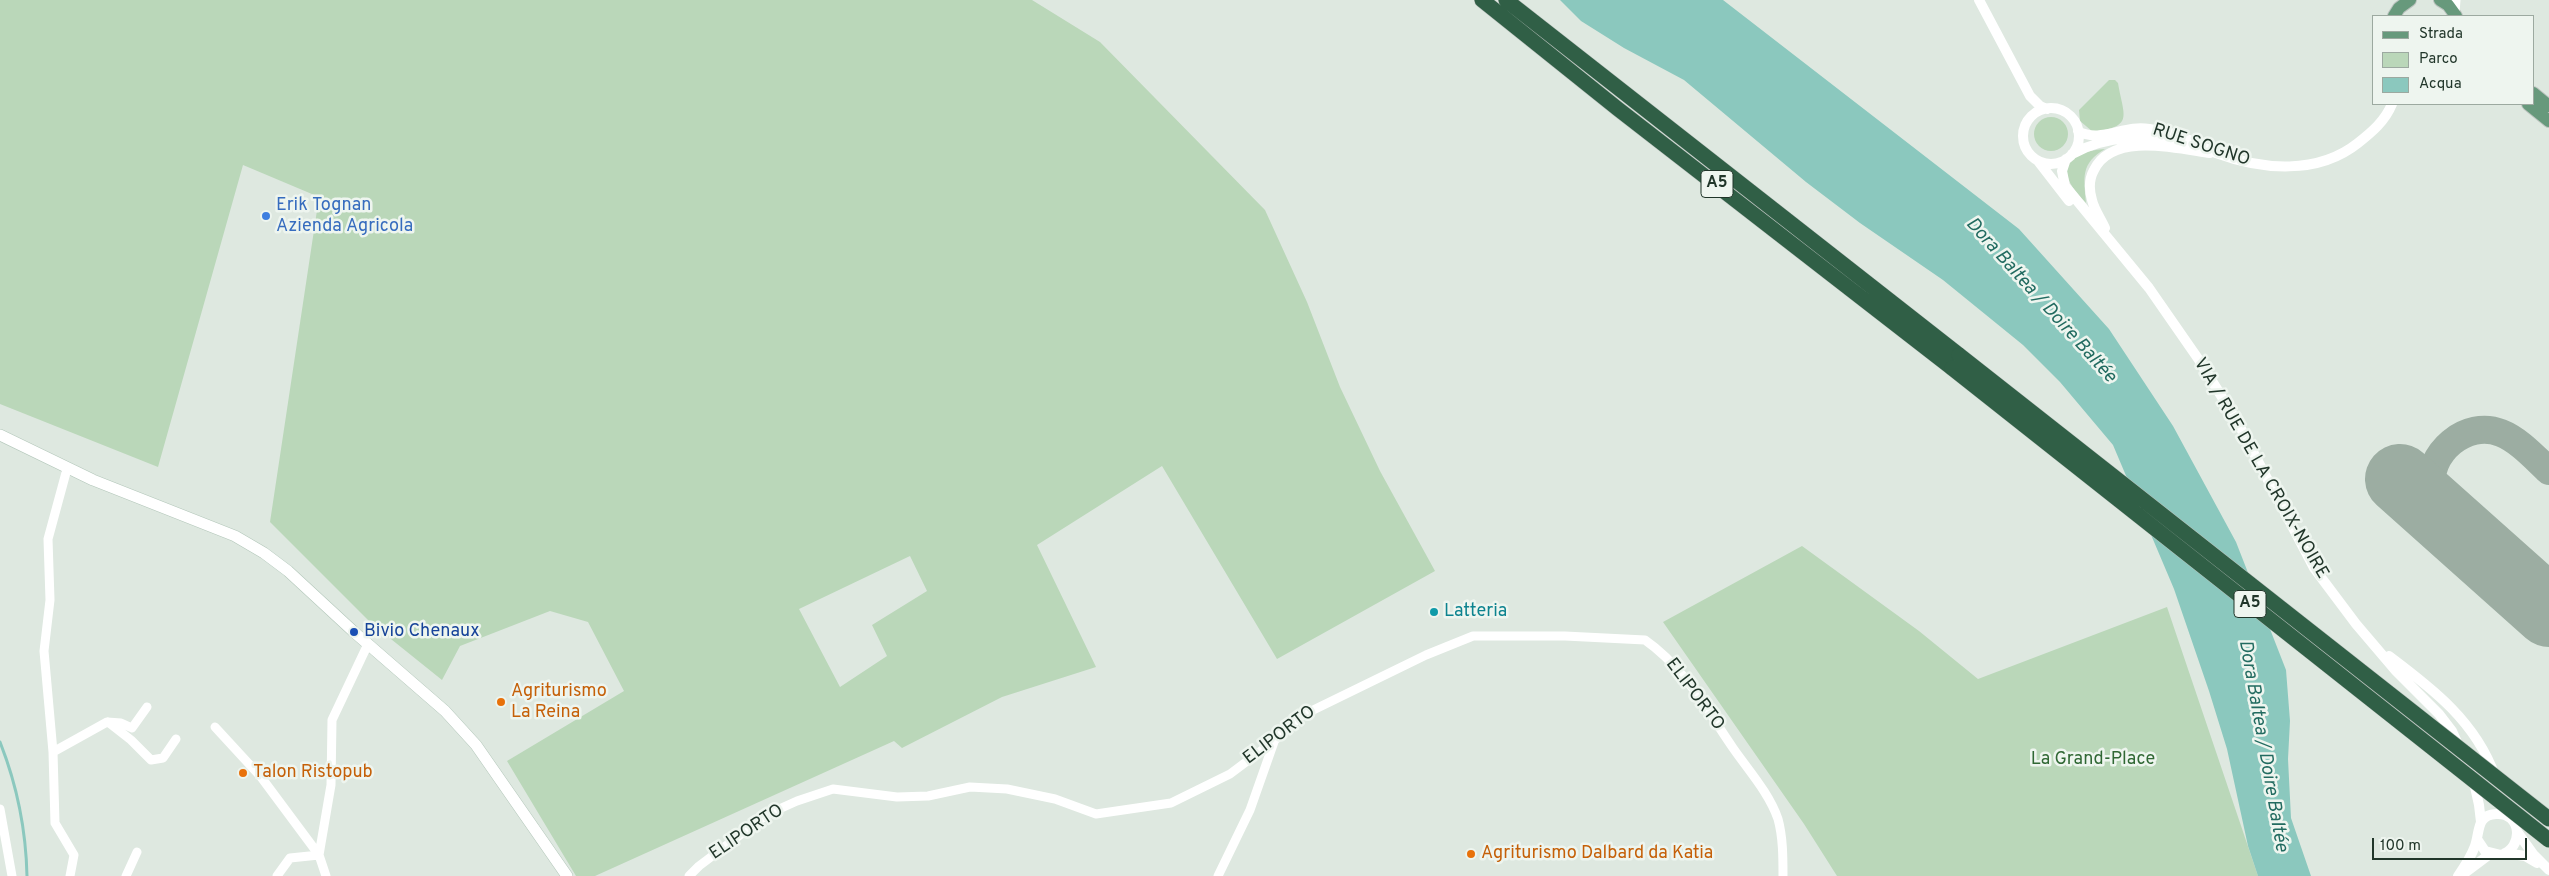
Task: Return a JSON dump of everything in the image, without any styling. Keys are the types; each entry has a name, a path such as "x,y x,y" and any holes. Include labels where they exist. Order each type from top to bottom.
{"highway":[{"name":"A5","path":"1482,0 1618,109 1956,362 2549,819"},
{"name":"A5","path":"1506,0 2549,840"}],"main road":[{"path":"2392,0 2394,15"},
{"path":"2394,15 2410,0"},
{"path":"2440,0 2456,10"},
{"path":"2534,94 2549,106"},
{"path":"2529,105 2549,121"},
{"path":"0,435 66,469 235,536 264,553 288,571 445,711 476,745 566,876"}],"street":[{"path":"1978,0 2030,96 2040,106 2065,112 2074,120 2078,131 2078,143 2069,156 2053,164 2038,161 2031,156 2023,142 2025,125 2030,118 2032,110 2030,96"},
{"name":"RUE SOGNO","path":"2078,131 2095,136 2145,128 2180,136 2216,153 2276,166 2316,164 2338,157 2371,133 2383,120 2391,105"},
{"path":"2030,118 2047,108"},
{"name":"RUE SOGNO","path":"2069,156 2086,147 2104,142 2138,138 2169,140 2204,152"},
{"path":"2112,241 2092,201 2090,186 2091,176 2103,156 2124,147 2139,146 2216,153"},
{"name":"VIA / RUE DE LA CROIX-NOIRE","path":"2069,156 2062,171 2065,186 2112,241 2178,329 2238,423 2314,568 2373,644 2439,714 2452,731 2473,778 2480,805 2481,822"},
{"name":"VIA / RUE DE LA CROIX-NOIRE","path":"2038,161 2058,189 2133,268"},
{"path":"66,469 48,539 50,600 44,651 53,752 54,823 74,854 70,876"},
{"name":"ELIPORTO","path":"689,876 699,866 768,814 796,801 833,789 897,796 928,796 970,787 1008,789 1055,799 1096,814 1171,804 1230,774 1274,742 1301,716 1426,655 1474,636 1565,636 1645,640 1662,652 1686,678 1766,795 1778,820 1783,876"},
{"path":"319,855 332,785 332,720 368,644"},
{"name":"VIA / RUE DE LA CROIX-NOIRE","path":"2373,644 2458,713 2478,740 2489,761 2506,816"},
{"path":"53,752 108,722 121,722 132,728 147,707"},
{"path":"108,722 131,740 151,760 163,758 176,739"},
{"path":"214,727 261,777 319,855 326,876"},
{"path":"1218,876 1250,810 1274,742"},
{"path":"0,809 12,876"},
{"path":"2459,876 2471,855 2477,839 2477,829 2481,822 2490,815 2506,816 2514,822 2518,833 2533,854 2549,870"},
{"path":"2505,854 2514,847 2518,833"},
{"path":"2477,839 2482,848 2490,854"},
{"path":"126,876 137,852"},
{"path":"2459,876 2490,854 2525,856 2549,870"},
{"path":"277,876 290,858 319,855"}],"green space":[{"path":"0,0 1032,0 1100,42 1265,210 1307,302 1340,387 1380,471 1435,571 1277,659 1162,466 1037,545 1096,667 1002,697 902,748 894,741 595,876 576,876 507,761 624,691 588,622 550,611 460,646 442,680 371,623 270,522 319,197 243,165 158,467 0,404","holes":["910,556 927,591 872,625 887,656 840,687 799,609"]},
{"path":"2109,80 2115,80 2118,83 2124,112 2123,118 2121,123 2115,127 2093,132 2080,121 2079,110"},
{"path":"2051,117 2058,118 2063,122 2067,127 2067,141 2063,146 2058,150 2051,151 2044,150 2039,146 2035,141 2034,134 2035,127 2039,122 2044,118"},
{"path":"2105,149 2091,160 2087,166 2085,172 2086,203 2070,183 2067,174 2068,166 2079,155"},
{"name":"La Grand-Place","path":"1802,546 1919,631 1978,679 2167,607 2258,876 1837,876 1804,824 1663,622"}],"water":[{"name":"Dora Baltea / Doire Baltée","path":"1560,0 1723,0 2019,229 2109,329 2173,426 2236,542 2286,670 2290,721 2288,759 2291,818 2311,876 2258,876 2248,846 2227,749 2174,589 2113,445 2060,382 2023,345 1943,280 1860,223 1806,182 1684,80 1624,48 1581,21"}],"waterway":[{"path":"0,742 20,808 27,876"}],"taxiway":[{"path":"2452,526 2436,505 2431,490 2431,476 2442,452 2451,442 2462,435 2488,430 2501,433 2520,445 2549,471"}],"runway":[{"path":"2400,479 2549,612"}],"place":[{"name":"Erik Tognan Azienda Agricola","path":"266,216"},
{"name":"Latteria","path":"1434,612"},
{"name":"Bivio Chenaux","path":"354,632"},
{"name":"Agriturismo La Reina","path":"501,702"},
{"name":"Talon Ristopub","path":"243,773"},
{"name":"Agriturismo Dalbard da Katia","path":"1471,854"}]}
